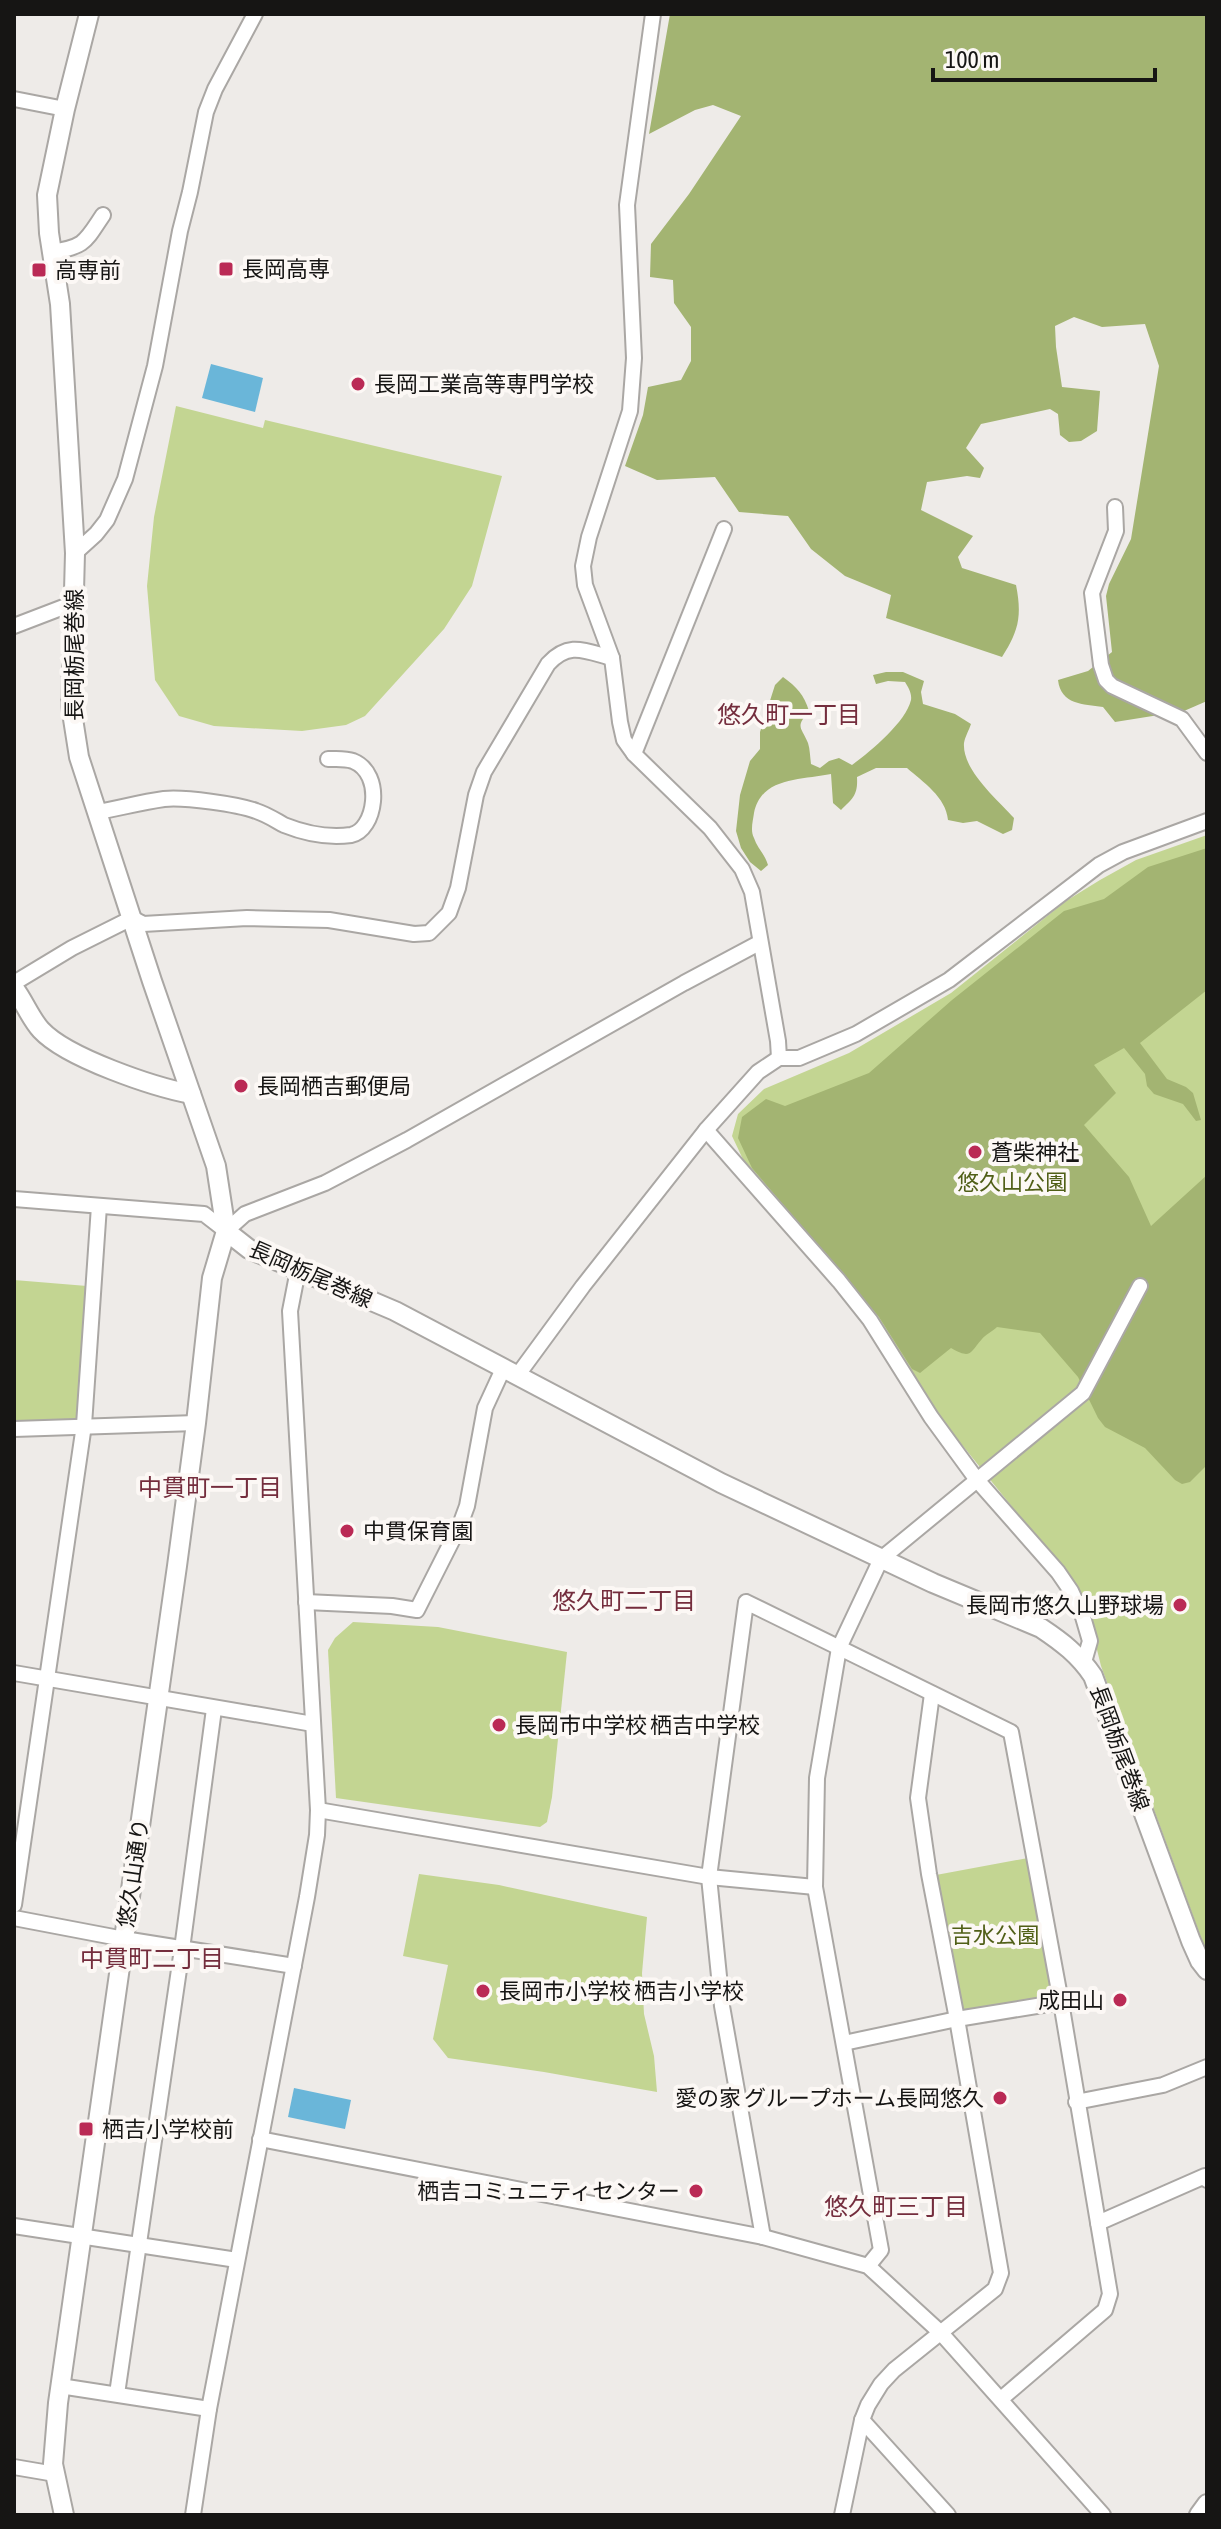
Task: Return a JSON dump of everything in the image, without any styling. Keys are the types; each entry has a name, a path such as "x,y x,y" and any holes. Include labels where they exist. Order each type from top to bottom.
{"main road":[{"name":"長岡栃尾巻線","path":"89,14 47,195 51,252 60,304 75,553 73,730 79,757 216,1166 226,1231 249,1249 395,1311 721,1483 881,1559 1041,1628 1071,1649 1093,1676 1191,1941 1207,1970"},
{"path":"14,985 39,1028 68,1052 167,1090 191,1094"},
{"name":"悠久山通り","path":"64,2515 55,2474 55,2426 60,2386 196,1423 212,1278 226,1231"},
{"path":"1199,2515 1207,2504"}],"street":[{"path":"75,553 107,520 125,479 155,366 206,112 225,68 255,14"},
{"path":"653,14 627,205 634,358 630,411 589,537 583,566 585,585 612,658 624,740 634,754 710,828 742,869 752,892 779,1058"},
{"path":"14,99 65,109"},
{"path":"51,252 73,249 83,244 103,215"},
{"path":"1115,507 1116,531 1092,593 1101,665 1106,680 1112,686 1182,719 1207,753"},
{"path":"634,754 724,529"},
{"path":"14,626 74,603"},
{"path":"14,985 72,948 132,918 143,924 222,919 329,920 414,934 429,933 449,913 458,888 476,795 484,772 548,664 562,651 575,649 612,658"},
{"path":"98,812 167,799 254,810 299,831 354,835 361,831 372,803 374,790 371,777 362,766 350,759 328,759"},
{"path":"306,1602 417,1610 467,1506 485,1408 706,1130 758,1072 779,1058 799,1058 884,1019 949,980 1099,865 1123,852 1207,821"},
{"path":"14,1199 204,1214 226,1231 245,1214 325,1183 407,1140 759,943"},
{"path":"706,1130 870,1320 931,1417 977,1480 1071,1591 1090,1641 1084,1662"},
{"path":"14,1905 84,1425 99,1206"},
{"path":"193,2515 209,2409 317,1835 290,1311 298,1270"},
{"path":"868,2266 881,2250 815,1887 817,1778 839,1648 881,1559 1083,1393 1140,1286"},
{"path":"14,1429 196,1423"},
{"path":"763,2237 722,2006 709,1877 746,1602 1011,1732 1061,2002 1110,2294 1105,2310 1001,2399"},
{"path":"14,1673 313,1724"},
{"path":"842,2515 862,2420 881,2384 894,2370 995,2289 1001,2273 918,1798 932,1694"},
{"path":"117,2394 214,1709"},
{"path":"318,1810 709,1877 815,1887"},
{"path":"14,1918 294,1966"},
{"path":"844,2043 957,2019 1061,2002"},
{"path":"1076,2102 1163,2085 1207,2067"},
{"path":"260,2139 763,2237 868,2266 941,2333 1096,2513"},
{"path":"1098,2223 1206,2177"},
{"path":"14,2226 237,2260"},
{"path":"60,2386 209,2409"},
{"path":"862,2420 948,2515"},
{"path":"14,2467 55,2474"}],"green space":[{"path":"670,14 1207,14 1207,701 1184,711 1115,722 1103,707 1068,699 1058,680 1088,671 1112,652 1106,596 1131,539 1159,366 1145,324 1102,327 1074,317 1055,326 1062,387 1100,391 1097,431 1081,441 1069,442 1060,435 1058,414 1050,409 981,424 966,448 984,468 980,478 967,476 927,482 921,510 973,536 958,557 962,568 1016,585 1018,622 1002,657 886,618 891,595 845,576 811,549 788,516 739,512 715,477 657,480 625,466 643,415 648,387 681,380 691,361 691,327 674,303 673,280 650,277 651,244 741,116 713,105 695,110 649,134"},
{"path":"176,406 263,428 265,420 502,476 472,586 444,629 365,716 346,725 302,731 214,726 179,716 155,680 147,586 154,517"},
{"path":"903,672 924,681 921,692 923,704 955,714 971,724 964,743 965,753 974,774 1014,818 1012,830 1003,834 977,821 963,823 948,820 938,797 907,768 876,768 857,777 854,796 841,810 833,803 831,774 795,779 774,786 758,801 752,829 755,842 768,865 761,871 741,848 736,831 740,795 750,761 760,749 760,732 775,685 783,677 805,700 809,711 801,727 809,745 811,764 820,768 839,758 852,765 895,727 908,709 911,700 905,682 876,684 873,675"},
{"name":"悠久山公園","path":"1207,835 1207,1954 1101,1666 1088,1613 1055,1560 946,1425 874,1318 748,1170 732,1136 738,1114 764,1089 849,1053 951,993 1066,901 1100,880 1136,860"},
{"name":"悠久山公園","path":"1207,848 1207,990 1140,1043 1167,1079 1193,1093 1201,1120 1196,1121 1183,1104 1154,1094 1147,1086 1145,1074 1124,1048 1094,1065 1116,1093 1084,1125 1129,1177 1151,1226 1207,1175 1207,1465 1190,1482 1182,1484 1145,1448 1105,1427 1078,1377 1040,1333 997,1327 969,1353 951,1348 920,1373 912,1369 879,1317 752,1168 738,1138 742,1117 766,1099 785,1106 869,1073 952,1000 1064,911 1104,899 1148,867"},
{"path":"14,1280 87,1286 78,1419 14,1423"},
{"path":"353,1622 438,1627 567,1652 547,1822 540,1827 336,1798 328,1650 335,1638"},
{"name":"吉水公園","path":"1028,1858 1053,1996 962,2012 936,1875"},
{"path":"419,1874 499,1885 647,1917 642,1973 644,2014 654,2056 657,2092 448,2058 433,2039 448,1965 403,1956"}],"water":[{"path":"211,364 263,378 255,412 202,398"},
{"path":"294,2088 351,2100 345,2129 288,2117"}],"place":[{"name":"長岡高専","path":"226,269"},
{"name":"高専前","path":"39,270"},
{"name":"長岡工業高等専門学校","path":"358,384"},
{"name":"長岡栖吉郵便局","path":"241,1086"},
{"name":"蒼柴神社","path":"975,1152"},
{"name":"中貫保育園","path":"347,1531"},
{"name":"長岡市悠久山野球場","path":"1180,1605"},
{"name":"長岡市中学校 栖吉中学校","path":"499,1725"},
{"name":"長岡市小学校 栖吉小学校","path":"483,1991"},
{"name":"成田山","path":"1120,2000"},
{"name":"愛の家 グループホーム長岡悠久","path":"1000,2098"},
{"name":"栖吉小学校前","path":"86,2129"},
{"name":"栖吉コミュニティセンター","path":"696,2191"}],"district":[{"name":"悠久町一丁目","path":"789,714"},
{"name":"中貫町一丁目","path":"210,1487"},
{"name":"悠久町二丁目","path":"624,1600"},
{"name":"中貫町二丁目","path":"152,1958"},
{"name":"悠久町三丁目","path":"896,2206"}]}
